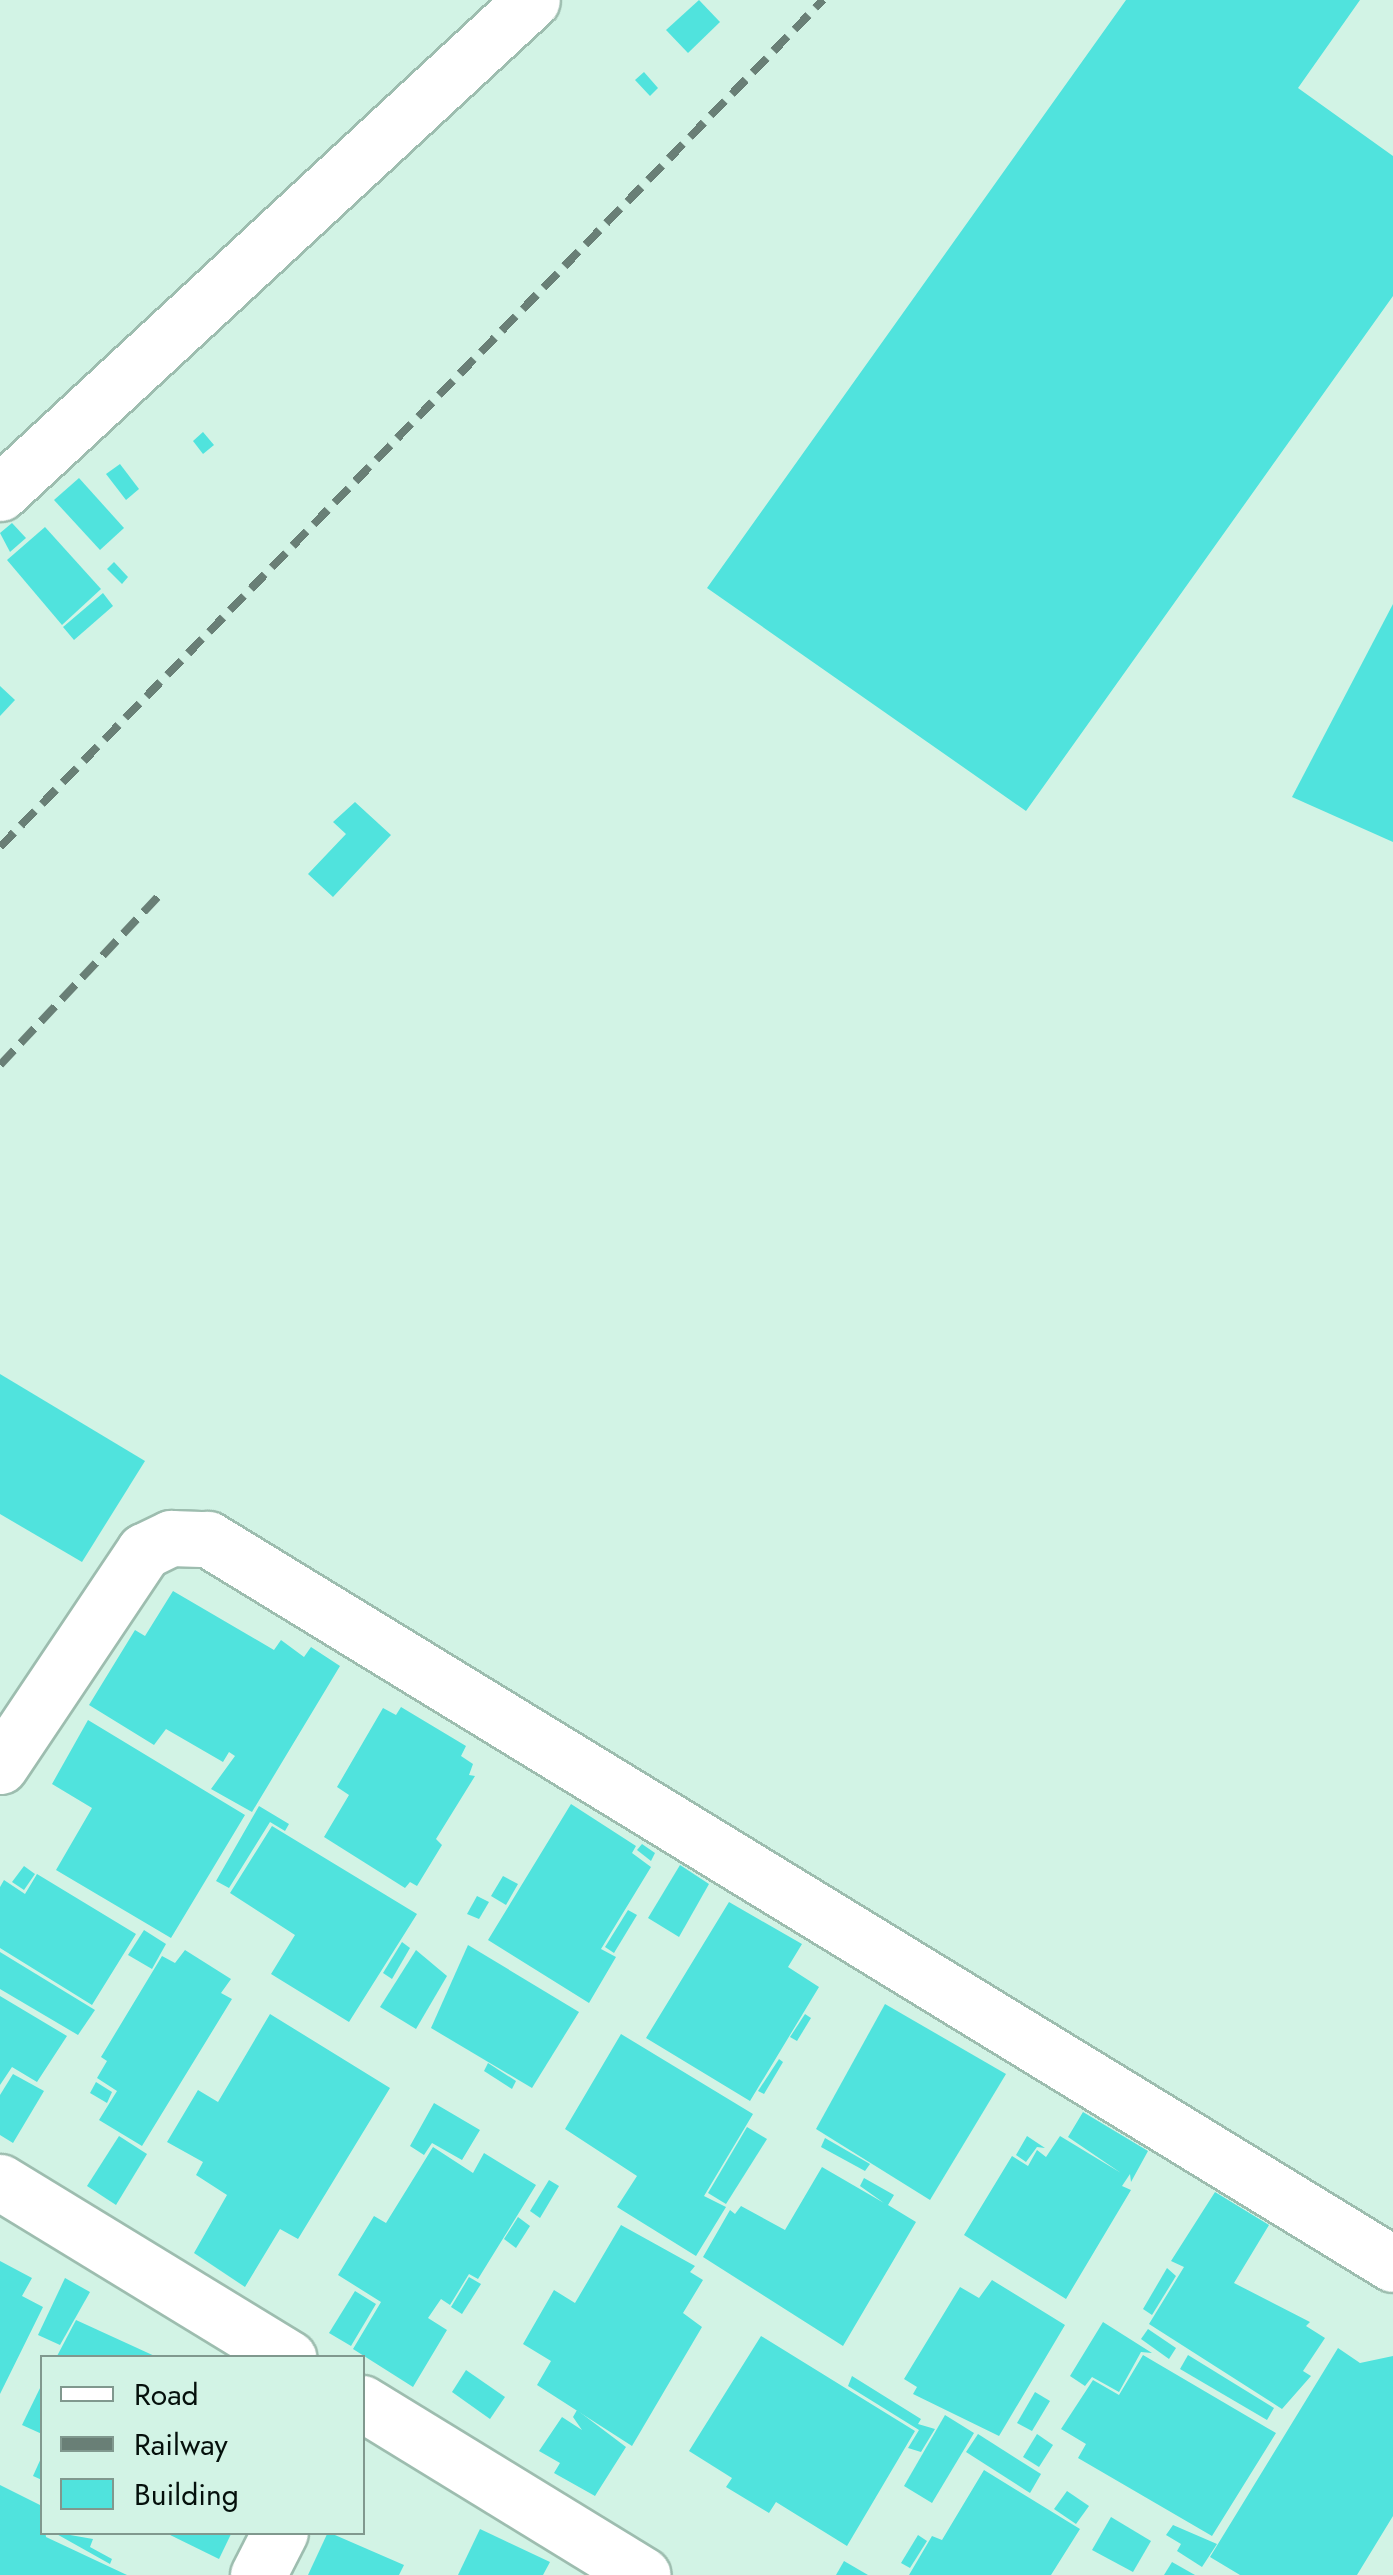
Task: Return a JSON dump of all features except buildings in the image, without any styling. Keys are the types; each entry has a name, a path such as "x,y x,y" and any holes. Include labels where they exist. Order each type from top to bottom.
{"street":[{"path":"0,493 532,0"},
{"path":"0,1766 144,1551 171,1538 208,1539 1393,2264"},
{"path":"0,2182 283,2355"},
{"path":"365,2405 643,2575"},
{"path":"258,2575 278,2535"}],"railway":[{"path":"0,847 823,0"},
{"path":"0,1065 158,897"}]}
